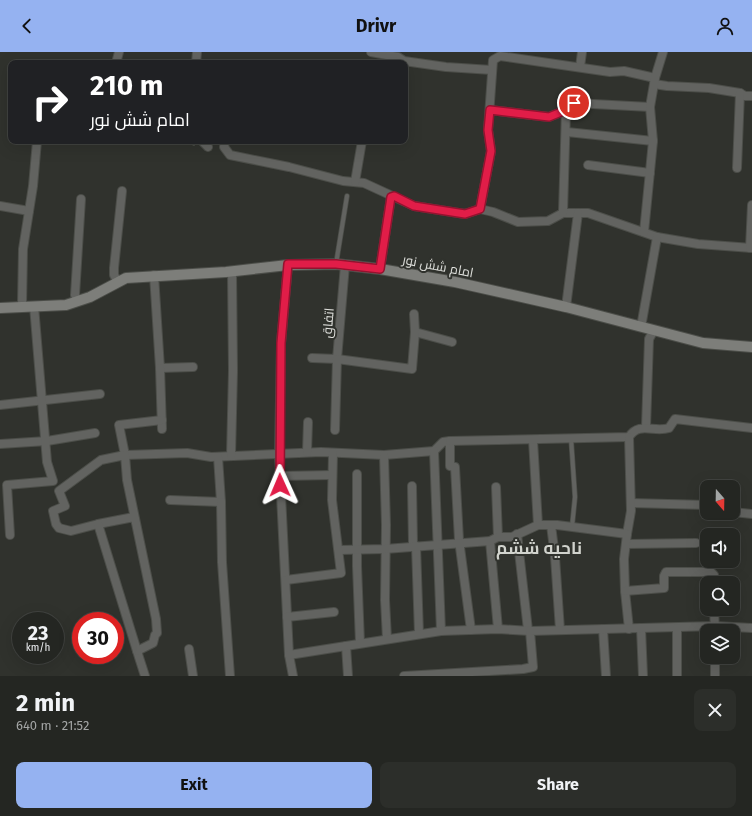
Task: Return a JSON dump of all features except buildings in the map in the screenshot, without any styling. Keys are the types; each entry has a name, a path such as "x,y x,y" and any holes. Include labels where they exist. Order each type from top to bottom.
{"street":[{"path":"371,52 398,57 402,60"},
{"path":"580,67 582,52"},
{"path":"644,232 653,141 650,107 655,81 664,52"},
{"path":"480,209 491,151 488,130 492,56 610,72 624,71 655,81 752,96"},
{"path":"408,62 492,70"},
{"path":"737,168 740,93"},
{"path":"490,110 549,117 566,110 574,103 650,107"},
{"path":"563,213 567,132 566,110"},
{"path":"567,132 653,141"},
{"path":"22,307 23,249 33,186 37,144"},
{"path":"224,144 224,147 230,155 364,183 391,197 394,196 414,206 465,214 480,209 493,212 518,222 548,221 563,213 588,213 657,237 698,244 751,248 752,205"},
{"path":"355,182 361,144"},
{"path":"588,165 650,173"},
{"path":"118,282 114,275 114,268 122,191"},
{"path":"380,269 391,197"},
{"path":"78,301 75,295 81,199"},
{"path":"0,206 29,211"},
{"path":"566,307 578,213"},
{"path":"641,327 657,237"},
{"path":"288,264 281,343 279,455 289,655 293,676"},
{"name":"امام شش نور","path":"0,308 66,305 78,301 126,278 232,271 288,264 340,265 380,269 455,282 566,307 703,343 752,347"},
{"name":"اتفاق","path":"335,430 340,265"},
{"path":"231,456 232,271"},
{"path":"154,275 162,430"},
{"path":"10,535 7,485 53,481 47,462 47,441 34,306"},
{"path":"312,358 337,359 412,369 415,332 414,314"},
{"path":"646,427 649,339 654,330"},
{"path":"415,332 452,342"},
{"path":"160,368 193,367"},
{"path":"0,405 100,394"},
{"path":"629,629 625,591 624,559 631,503 629,437 635,430 646,427 669,428 672,420 678,419 752,428"},
{"path":"137,651 153,643 157,633 134,518 119,425 162,420"},
{"path":"307,452 308,422"},
{"path":"0,444 47,441 95,433"},
{"path":"134,518 98,524 71,531 59,528 56,524 53,511 65,506 59,491 101,460 124,455 187,453 218,457 279,455 307,452 384,455 434,450 443,442 450,441 629,437"},
{"path":"533,440 538,525"},
{"path":"450,441 450,466 455,467 460,543 471,630"},
{"path":"434,450 438,545 438,593 441,631"},
{"path":"286,580 341,573 332,500 333,453"},
{"path":"384,455 386,525 385,600 387,639"},
{"path":"218,457 221,502 222,562 230,676"},
{"path":"357,474 360,643"},
{"path":"280,476 332,475"},
{"path":"412,486 413,544 416,546 419,634"},
{"path":"496,486 498,538"},
{"path":"170,500 221,502"},
{"path":"631,503 700,505"},
{"path":"740,513 752,514"},
{"path":"98,524 145,676"},
{"path":"339,550 385,549 490,541 512,536 538,525 572,527 627,534"},
{"path":"551,525 555,557 560,630"},
{"path":"404,676 524,672 533,667 517,534"},
{"path":"490,541 498,629"},
{"path":"626,544 696,543"},
{"path":"625,591 664,588 664,576 666,572 711,572 714,576"},
{"path":"287,617 334,612"},
{"path":"641,628 643,676"},
{"path":"677,628 677,676"},
{"path":"740,628 752,628"},
{"path":"289,655 441,631 498,629 700,629"},
{"path":"603,629 606,676"},
{"path":"346,646 348,676"},
{"path":"189,649 193,676"},
{"path":"715,664 715,676"}],"lane":[{"path":"340,265 347,196"},
{"path":"571,438 575,497 572,527"}],"district":[{"name":"ناحیه ششم","path":"539,548"}],"route":[{"path":"280,485 279,455 281,343 288,264 336,264 380,269 391,197 394,196 414,206 465,214 480,209 491,151 488,130 490,110 549,117 566,110 574,103"}]}
